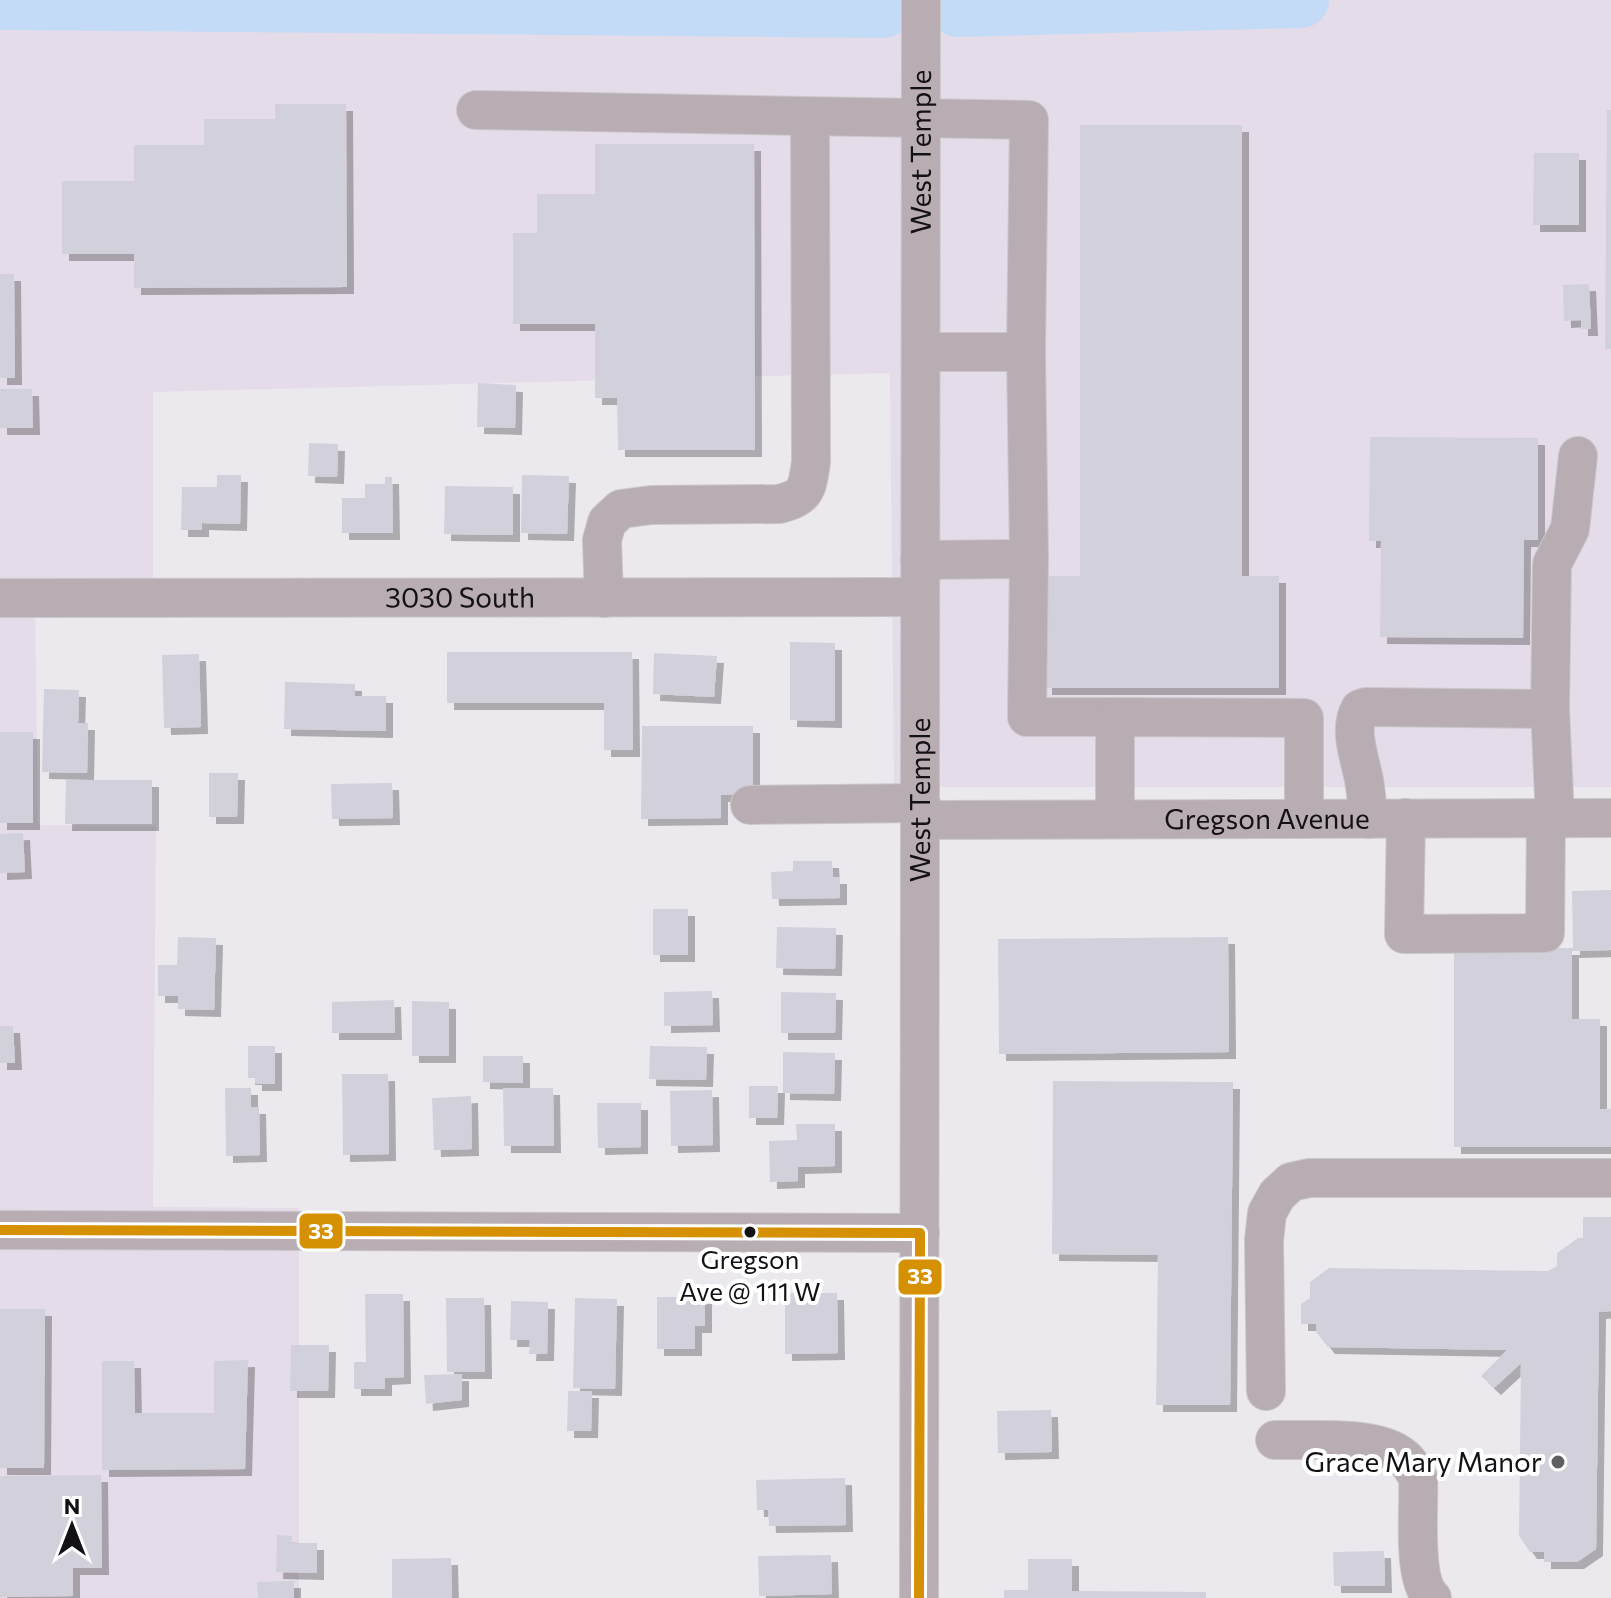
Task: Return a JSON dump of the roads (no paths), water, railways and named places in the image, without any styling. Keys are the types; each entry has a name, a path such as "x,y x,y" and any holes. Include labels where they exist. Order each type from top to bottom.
{"street":[{"name":"West Temple","path":"919,1598 921,0"},
{"path":"476,110 1029,120 1027,717 1304,718 1304,819"},
{"path":"604,598 602,540 607,522 621,509 651,505 779,504 795,499 804,492 811,462 810,118"},
{"path":"921,352 1026,352"},
{"path":"1406,818 1404,934 1545,933 1550,818 1552,564 1570,529 1578,456"},
{"name":"3030 South","path":"0,598 604,598 920,578 1029,559"},
{"path":"1369,819 1356,746 1356,716 1360,709 1550,709"},
{"path":"1115,717 1115,819"},
{"name":"Gregson Avenue","path":"750,805 1115,819 1611,818"},
{"path":"1266,1391 1264,1240 1267,1213 1277,1195 1291,1182 1309,1178 1611,1178"},
{"path":"0,1230 920,1233"},
{"path":"1275,1440 1368,1443 1400,1454 1412,1466 1418,1478 1419,1564 1422,1581 1432,1598"}],"waterway":[{"path":"958,9 1301,0"},
{"path":"0,2 884,10"}],"place":[{"name":"Gregson Ave @ 111 W","path":"750,1232"},
{"name":"Grace Mary Manor","path":"1558,1462"}]}
